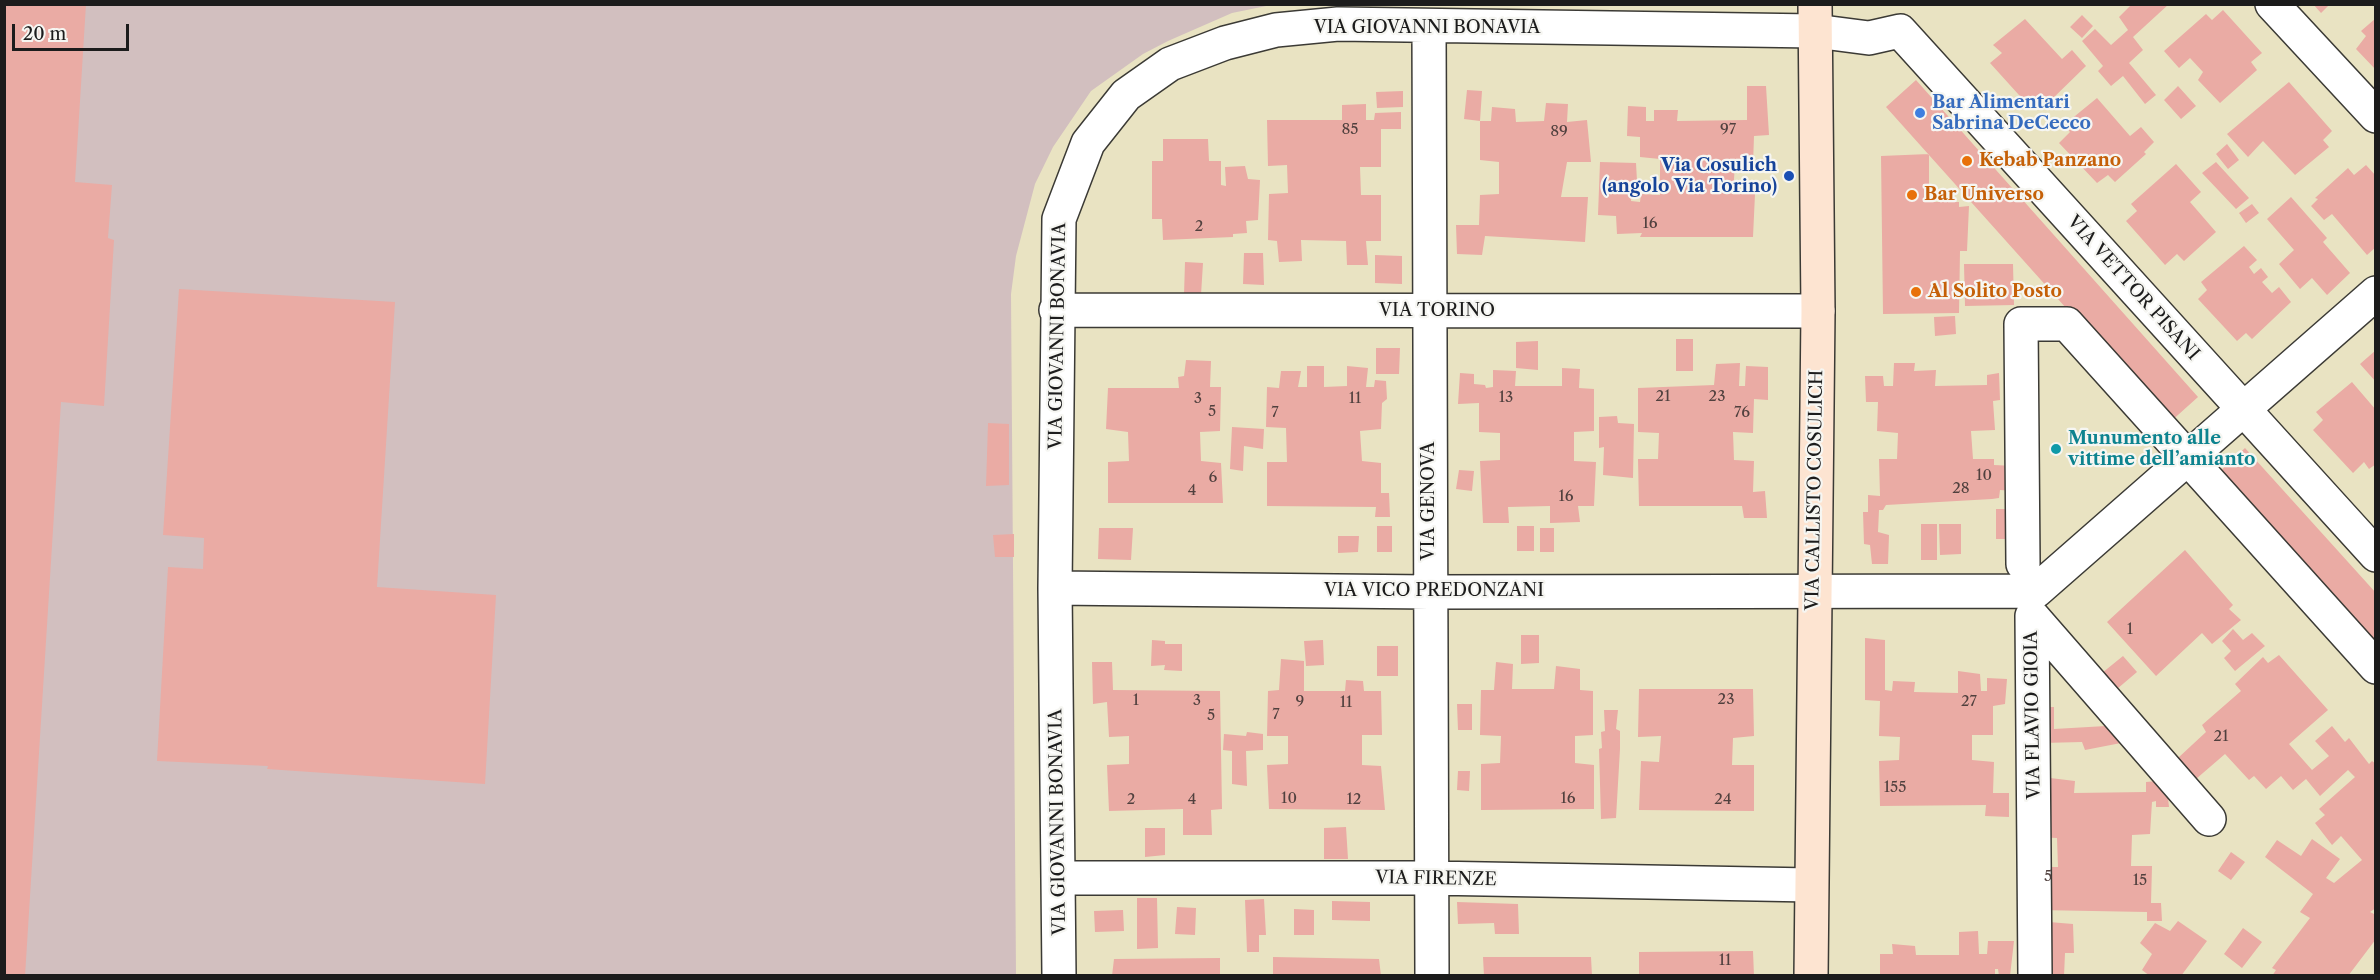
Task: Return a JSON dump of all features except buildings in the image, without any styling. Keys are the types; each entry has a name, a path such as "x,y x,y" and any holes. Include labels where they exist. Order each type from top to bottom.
{"street":[{"path":"2272,4 2376,116"},
{"name":"VIA GIOVANNI BONAVIA","path":"1059,975 1060,878 1055,588 1056,310 1059,219 1088,143 1126,95 1170,64 1225,42 1276,30 1338,24 1430,27 1675,17 1815,18"},
{"name":"VIA CALLISTO COSULICH","path":"1811,975 1813,591 1818,311 1815,18"},
{"name":"VIA VETTOR PISANI","path":"1815,18 1869,38 1900,31 2376,555"},
{"name":"VIA GENOVA","path":"1430,27 1429,592 1432,975"},
{"path":"2030,590 2376,293"},
{"name":"VIA TORINO","path":"1056,310 1818,311"},
{"name":"VIA FLAVIO GIOIA","path":"2035,975 2030,590 2021,324 2067,324 2186,456"},
{"path":"2186,456 2376,667"},
{"name":"VIA VICO PREDONZANI","path":"1055,588 1429,592 2030,590"},
{"name":"VIA FLAVIO GIOIA","path":"2030,590 2209,819"},
{"name":"VIA FIRENZE","path":"1060,878 1431,878 1811,885"}],"shaded area":[{"path":"5,5 1271,5 1232,13 1168,41 1143,54 1091,91 1053,147 1035,184 1016,256 1011,294 1016,975 5,976"}],"place":[{"name":"Bar Alimentari Sabrina DeCecco","path":"1920,113"},
{"name":"Kebab Panzano","path":"1967,161"},
{"name":"Via Cosulich (angolo Via Torino)","path":"1789,176"},
{"name":"Bar Universo","path":"1912,195"},
{"name":"Al Solito Posto","path":"1916,292"},
{"name":"Munumento alle vittime dell’amianto","path":"2056,449"}]}
